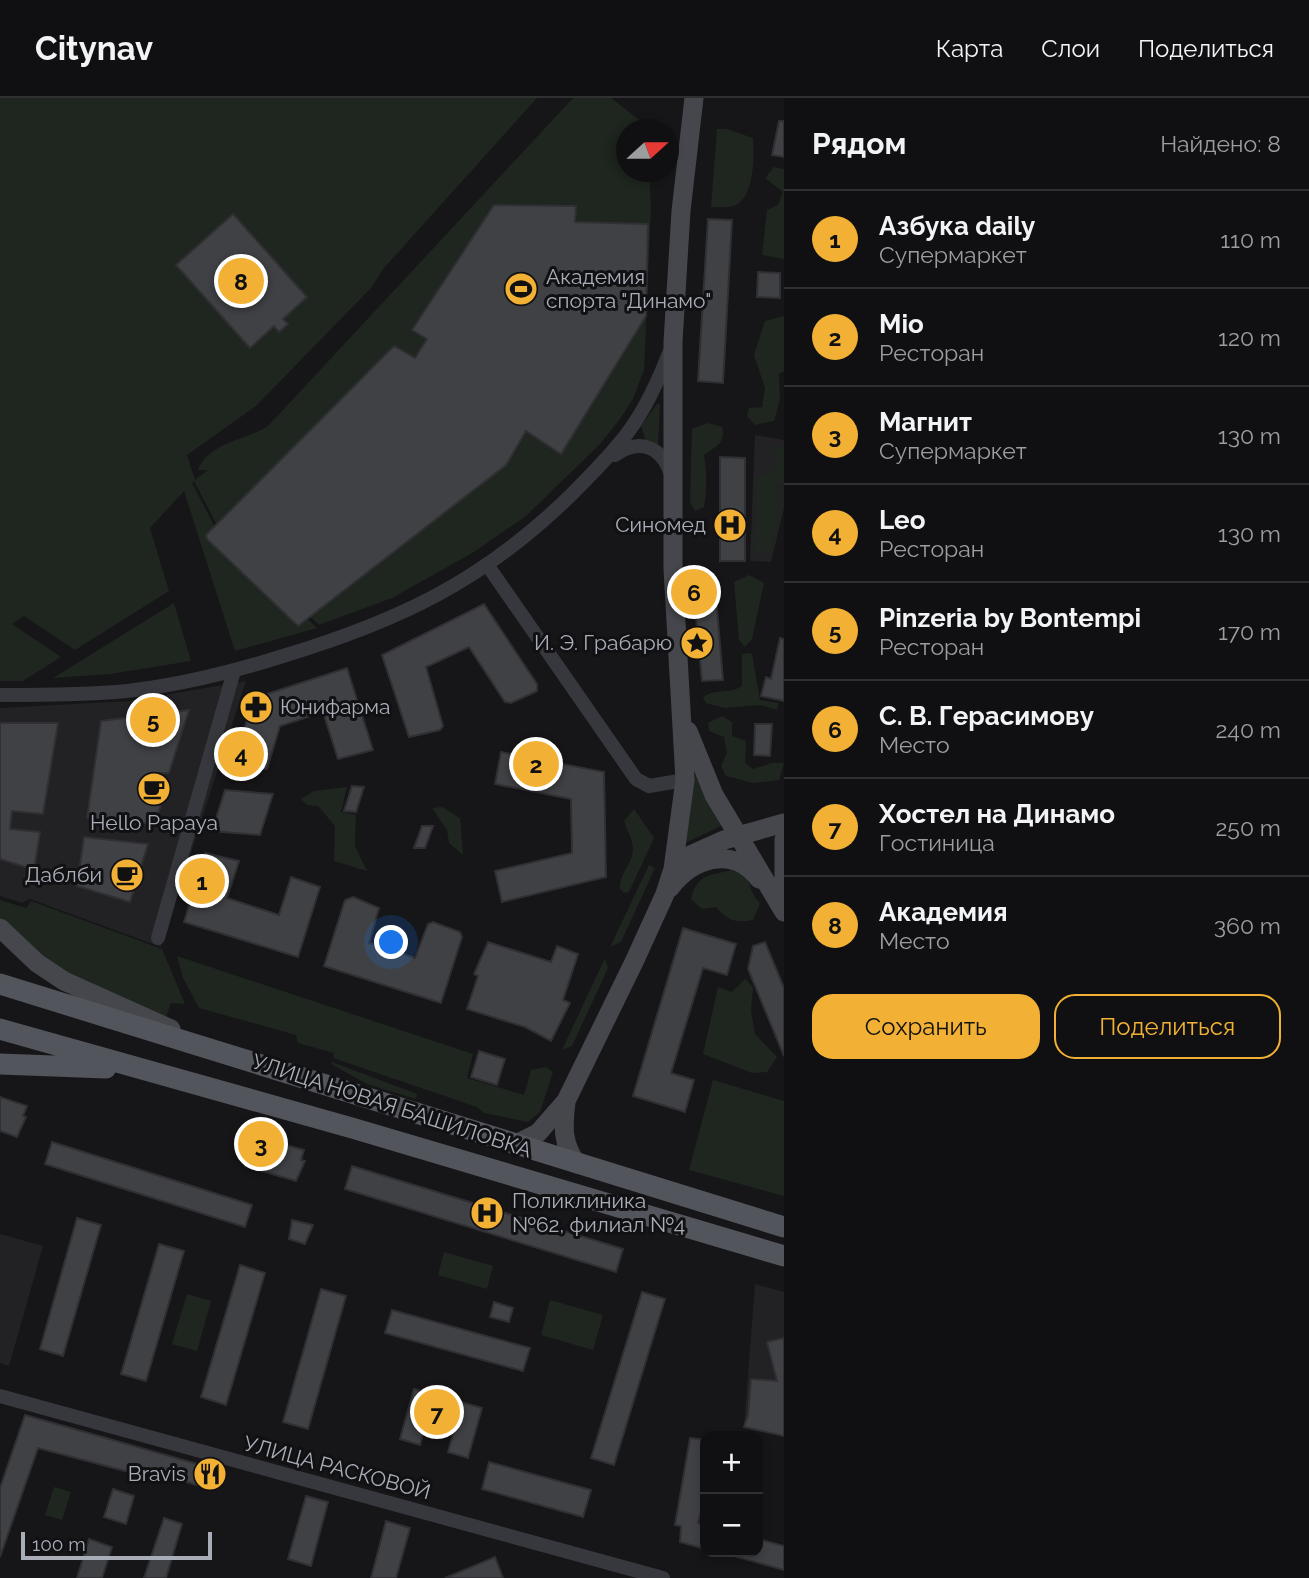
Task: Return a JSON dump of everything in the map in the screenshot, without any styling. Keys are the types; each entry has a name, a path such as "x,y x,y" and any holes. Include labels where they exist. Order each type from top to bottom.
{"main road":[{"name":"УЛИЦА НОВАЯ БАШИЛОВКА","path":"0,984 784,1227"},
{"name":"УЛИЦА НОВАЯ БАШИЛОВКА","path":"0,1029 181,1079 784,1256"},
{"path":"0,1063 110,1068 181,1079"}],"street":[{"path":"514,1145 538,1133 566,1101 665,894 673,869 685,779 671,475 673,342 681,211 694,98"},
{"path":"0,695 130,690 234,671 386,621 454,588 488,566 546,518 605,461 638,422 673,342"},
{"path":"605,461 623,449 643,446 657,451 663,457 671,475"},
{"path":"488,566 636,779 649,786 685,779"},
{"path":"158,938 234,671"},
{"path":"682,713 709,783 739,836 783,902"},
{"path":"673,869 682,859 694,852 784,823"},
{"path":"783,902 784,839"},
{"path":"665,894 693,865 702,861 728,859 756,874 783,902"},
{"path":"0,928 37,963 64,981 226,1053"},
{"path":"566,1101 563,1136 566,1147 577,1164"},
{"name":"УЛИЦА РАСКОВОЙ","path":"0,1395 658,1577"}],"shaded area":[{"path":"0,98 537,98 384,268 371,288 256,406 187,455 195,480 208,470 198,470 210,453 269,425 573,98 611,98 638,119 616,119 616,182 650,182 651,208 644,370 633,399 599,445 526,516 474,552 392,598 319,625 219,529 194,481 192,483 217,531 317,628 235,651 184,491 150,528 169,591 75,650 24,616 12,624 61,657 23,681 0,681"},
{"path":"717,129 727,129 753,138 750,186 741,201 731,207 711,207"},
{"path":"774,167 784,169 784,259 762,255 767,210 778,205 783,192 765,178"},
{"path":"784,316 784,371 779,374 780,399 774,421 755,425 747,416 749,408 762,407 765,388 754,355 765,321"},
{"path":"657,404 660,404 658,445 646,441 641,426"},
{"path":"708,423 722,427 723,437 719,444 704,455 704,507 695,511 690,502 692,429"},
{"path":"755,435 784,440 784,508 771,562 750,561"},
{"path":"772,445 784,448 784,482 777,487 778,520 770,552 761,554 753,549 757,512 755,479 767,473 777,462"},
{"path":"749,575 764,583 752,639 745,647 739,640 734,582"},
{"path":"174,603 191,661 110,674 53,678"},
{"path":"742,654 752,654 760,700 778,703 777,710 760,705 725,708 706,703 703,697 708,694 742,686"},
{"path":"246,681 161,947 30,899 22,903 0,896 0,708 130,701"},
{"path":"722,716 732,722 732,736 746,741 745,763 753,769 772,763 784,763 779,780 753,783 726,776 721,766 727,753 724,737 709,731 708,723"},
{"path":"689,764 721,826 683,844"},
{"path":"347,787 341,812 356,815 355,846 367,871 334,861 335,826 318,806 307,805 301,799 314,791"},
{"path":"442,807 460,818 463,855 449,843 447,830 432,808"},
{"path":"634,809 654,838 629,892 624,893 620,889 620,883 633,850 624,821"},
{"path":"649,865 655,868 621,942 610,947"},
{"path":"731,870 747,879 760,903 753,920 732,920 716,907 702,909 691,899 700,880"},
{"path":"0,900 26,908 31,901 162,949 185,1004 171,1003 166,1017 77,980 41,956 0,918"},
{"path":"177,956 473,1054 467,1078 524,1095 531,1070 546,1067 553,1072 540,1112 528,1122 484,1113 477,1107 333,1058 334,1053 298,1043 296,1035 199,1008 183,978"},
{"path":"605,958 608,968 572,1046 562,1050"},
{"path":"745,979 753,987 751,1011 755,1034 777,1057 767,1072 752,1073 703,1054 718,987 732,992"},
{"path":"332,1062 417,1094 416,1099 367,1084 331,1064"},
{"path":"713,1080 784,1101 784,1196 689,1170"},
{"path":"0,1234 43,1246 9,1366 0,1363"},
{"path":"444,1252 493,1266 487,1289 438,1275"},
{"path":"755,1284 784,1292 784,1436 744,1427"},
{"path":"187,1294 211,1301 197,1351 172,1344"},
{"path":"550,1300 603,1315 593,1350 541,1335"},
{"path":"54,1487 71,1492 62,1520 45,1515"}],"building":[{"path":"779,121 784,121 784,157 772,155"},
{"name":"Академия спорта \"Динамо\"","path":"494,205 576,206 575,222 648,224 646,316 561,454 526,431 506,465 298,626 207,539 206,535 394,346 415,358 427,339 412,330"},
{"path":"233,214 307,297 283,319 288,324 279,332 274,326 250,348 176,265"},
{"path":"708,219 732,220 723,383 698,381"},
{"path":"758,272 780,273 780,298 757,297"},
{"path":"720,457 745,458 745,561 720,561"},
{"path":"714,574 723,680 702,681 693,585 696,585 695,576"},
{"path":"484,604 537,684 537,691 511,703 505,702 469,647 426,667 443,726 440,730 409,737 382,655"},
{"path":"780,638 784,639 784,701 761,696 766,677 771,679"},
{"path":"347,668 373,750 338,759 323,712 280,726 267,769 231,770 254,698"},
{"path":"189,710 169,773 159,773 159,783 167,784 155,824 87,818 101,721"},
{"path":"0,723 58,723 43,814 12,811 10,829 40,832 34,870 0,859"},
{"path":"755,724 772,724 770,756 754,755"},
{"path":"501,752 604,772 606,877 502,902 495,871 572,853 571,799 495,784"},
{"path":"352,786 364,787 356,812 344,811"},
{"path":"225,790 273,794 260,835 212,831"},
{"path":"422,826 433,826 425,848 414,848"},
{"path":"84,837 148,844 130,902 77,886"},
{"path":"205,853 239,861 227,898 279,915 291,877 320,887 298,957 184,922"},
{"path":"353,897 379,908 369,943 415,958 428,924 433,922 460,932 462,937 441,1003 324,966 345,900"},
{"path":"683,928 736,944 727,975 703,968 671,1073 694,1080 685,1112 633,1096"},
{"path":"488,942 551,962 557,946 578,954 563,1000 570,1003 551,1041 525,1027 467,1009 478,976 474,974"},
{"path":"765,942 784,988 784,1056 748,969 753,946"},
{"path":"479,1051 505,1059 497,1085 471,1077"},
{"path":"0,1097 27,1106 23,1116 26,1117 17,1137 0,1131"},
{"path":"253,1136 304,1150 301,1160 305,1161 296,1181 245,1166 247,1156 244,1155"},
{"path":"52,1142 252,1205 245,1227 45,1164"},
{"path":"352,1166 623,1249 616,1272 345,1189"},
{"path":"77,1218 101,1225 63,1356 40,1349"},
{"path":"292,1220 313,1225 305,1244 289,1239"},
{"path":"159,1244 184,1251 146,1381 121,1374"},
{"path":"240,1265 265,1273 226,1405 201,1397"},
{"path":"321,1289 346,1296 308,1429 283,1422"},
{"path":"642,1292 665,1299 614,1465 591,1458"},
{"path":"494,1302 513,1308 509,1322 490,1317"},
{"path":"392,1310 530,1348 523,1371 385,1333"},
{"path":"784,1338 784,1436 744,1427 748,1415 751,1379 777,1381 767,1342"},
{"path":"414,1389 482,1408 468,1458 448,1452 455,1427 427,1419 420,1445 400,1439"},
{"path":"25,1415 215,1469 210,1489 146,1470 144,1476 38,1448 0,1557 0,1488"},
{"path":"690,1438 700,1439 700,1548 680,1542 681,1526 675,1525"},
{"path":"489,1462 591,1490 583,1517 482,1489"},
{"path":"113,1489 134,1496 126,1524 104,1517"},
{"path":"306,1496 328,1502 311,1566 288,1559"},
{"path":"164,1518 182,1524 166,1578 144,1578"},
{"path":"386,1521 410,1528 396,1578 371,1578"},
{"path":"89,1539 112,1547 102,1578 77,1578"},
{"path":"763,1540 784,1546 784,1570 737,1557 763,1557"},
{"path":"495,1557 503,1578 445,1578"}],"place":[{"name":"Академия","path":"241,281"},
{"name":"Академия спорта \"Динамо\"","path":"521,289"},
{"name":"Синомед","path":"730,525"},
{"name":"С. В. Герасимову","path":"694,592"},
{"name":"И. Э. Грабарю","path":"697,643"},
{"name":"Юнифарма","path":"256,707"},
{"name":"Pinzeria by Bontempi","path":"153,720"},
{"name":"Leo","path":"241,754"},
{"name":"Mio","path":"536,764"},
{"name":"Hello Papaya","path":"154,789"},
{"name":"Даблби","path":"127,875"},
{"name":"Азбука daily","path":"202,881"},
{"name":"Магнит","path":"261,1144"},
{"name":"Поликлиника №62, филиал №4","path":"487,1213"},
{"name":"Хостел на Динамо","path":"437,1412"},
{"name":"Bravis","path":"210,1474"}]}
